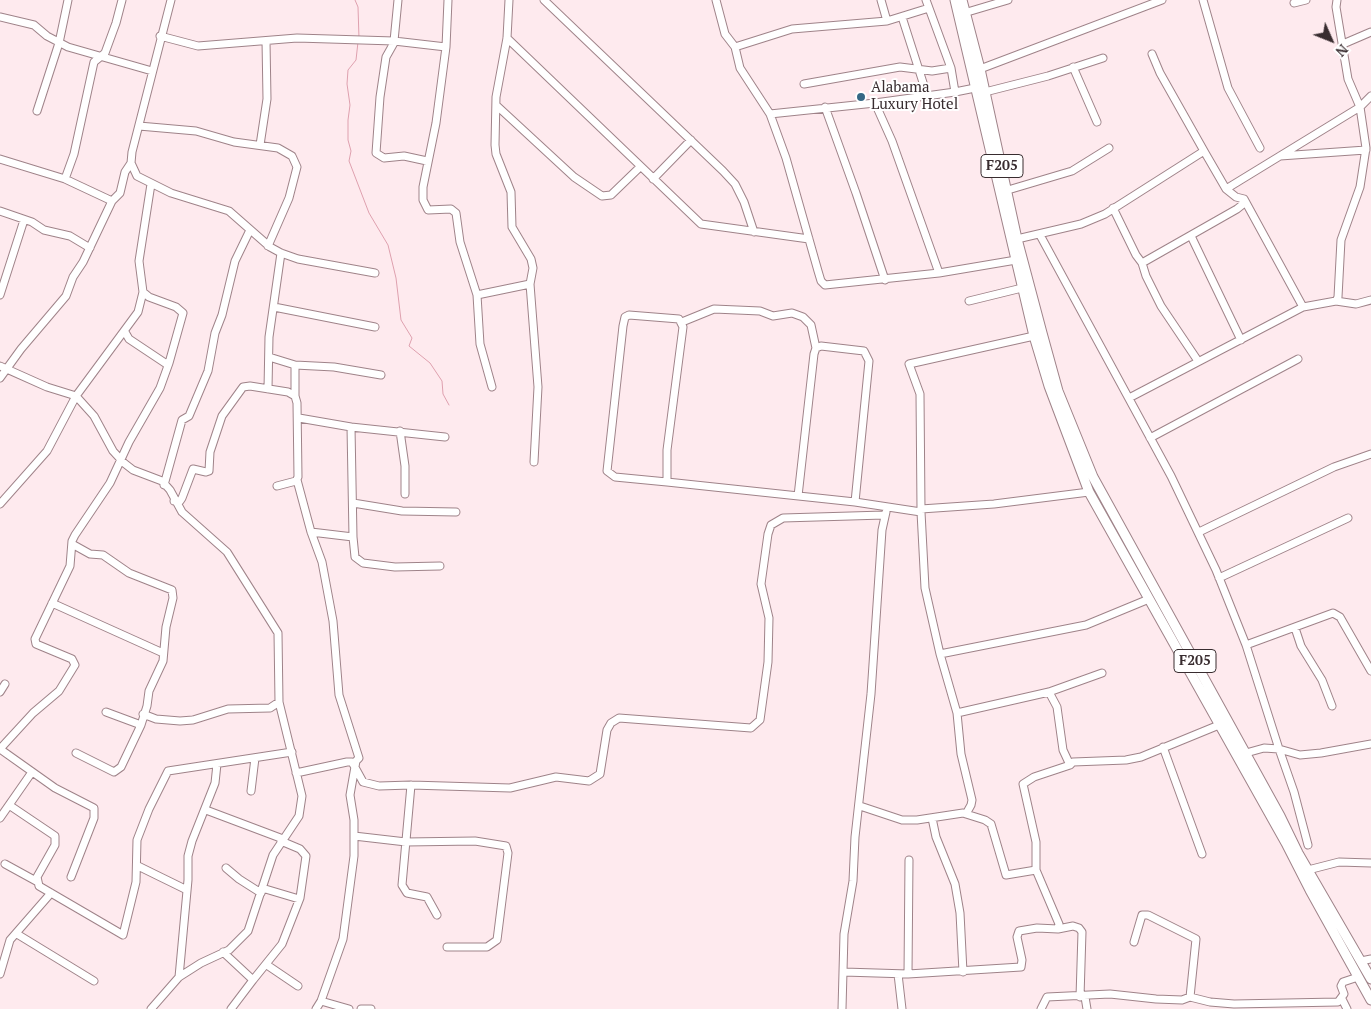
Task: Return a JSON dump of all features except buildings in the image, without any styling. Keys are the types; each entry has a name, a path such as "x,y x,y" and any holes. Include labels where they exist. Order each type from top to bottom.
{"main road":[{"name":"F205","path":"955,0 1034,336 1050,386 1089,492 1149,599 1246,754 1308,870 1371,979"},
{"name":"F205","path":"962,0 1008,190 1017,239 1058,391 1093,477 1213,704 1218,725 1286,843 1371,1000"}],"street":[{"path":"37,111 60,43 68,0"},
{"path":"65,179 76,146 94,62 105,53 122,0"},
{"path":"0,378 2,367 66,296 73,277 90,248 112,201 120,193 125,172 131,163 160,36 171,0"},
{"path":"398,0 395,41 386,58 380,97 376,153 384,158 404,156 426,162"},
{"path":"448,0 446,47 436,123 426,162 423,187 424,200 428,210 454,210 460,242 477,295 480,344 492,387"},
{"path":"509,0 507,38 498,83 496,105 496,154 511,192 512,226 533,264 530,284 538,387 534,462"},
{"path":"544,0 691,140 734,184 744,202 754,232"},
{"path":"716,0 725,34 735,47 740,68 746,80 770,114 786,158 821,281 825,285 939,274 1016,260"},
{"path":"881,0 887,21"},
{"path":"926,0 950,68 956,92"},
{"path":"964,13 1008,0"},
{"path":"980,69 1162,0"},
{"path":"1203,0 1228,88 1260,148"},
{"path":"1294,3 1306,0"},
{"path":"1336,301 1340,290 1341,240 1360,187 1366,163 1360,107 1348,79 1336,7 1337,0"},
{"path":"735,47 792,29 887,21 929,8"},
{"path":"0,17 34,25 60,43 152,71"},
{"path":"902,17 927,95"},
{"path":"1343,44 1371,32"},
{"path":"160,36 198,46 297,38 395,41 446,47"},
{"path":"507,38 701,224 809,239"},
{"path":"260,145 267,99 266,41"},
{"path":"1152,54 1160,73 1226,189 1236,197 1244,199 1303,306"},
{"path":"985,92 1102,58"},
{"path":"804,84 900,67 932,71 950,68"},
{"path":"1074,67 1096,122"},
{"path":"770,114 875,103 975,88"},
{"path":"1226,189 1277,156 1296,148 1360,107 1371,96"},
{"path":"875,103 892,141 939,274"},
{"path":"496,105 574,177 602,196 611,195 640,167"},
{"path":"825,107 856,193 884,280"},
{"path":"139,126 196,131 216,138 284,149 296,162 289,198 268,246"},
{"path":"653,179 666,163 691,140"},
{"path":"1008,190 1072,171 1110,148"},
{"path":"1277,156 1366,150"},
{"path":"1017,239 1081,224 1105,214 1204,151"},
{"path":"0,160 65,179 112,201"},
{"path":"131,163 137,176 151,184 194,201 229,211 268,246 281,253 298,259 375,273"},
{"path":"0,504 43,456 76,396 138,312 143,292 139,261 151,184"},
{"path":"1142,263 1237,209 1242,205 1244,199"},
{"path":"1113,208 1136,255 1142,263 1146,276 1161,306 1198,361"},
{"path":"0,211 44,230 70,236 90,248"},
{"path":"0,295 24,220"},
{"path":"164,485 182,420 189,416 208,371 215,333 222,315 236,261 250,230"},
{"path":"1040,235 1129,398 1199,532 1246,645 1294,792 1308,845"},
{"path":"1191,236 1241,340"},
{"path":"268,389 269,337 281,253"},
{"path":"477,295 530,284"},
{"path":"969,301 1022,288"},
{"path":"71,877 94,818 94,808 32,772 0,749 33,713 59,691 75,665 72,659 45,649 34,641 42,619 70,566 72,544 75,535 110,483 144,413 160,388 168,365 183,313 176,307 149,297 143,292"},
{"path":"1129,398 1303,306 1336,301 1356,304 1371,300"},
{"path":"274,307 375,327"},
{"path":"682,322 714,309 760,311 773,316 792,313 803,317 811,325 816,348 798,496"},
{"path":"667,482 667,450 683,327 682,322 679,319 648,316 625,317 607,471 615,476 667,482 854,502 921,511 1089,492"},
{"path":"125,332 129,339 168,365"},
{"path":"966,814 972,806 972,800 961,754 957,713 940,654 925,588 921,511 920,394 909,364 1034,336"},
{"path":"816,348 821,346 864,352 869,361 854,502"},
{"path":"269,357 295,365 334,367 381,375"},
{"path":"1150,438 1298,359"},
{"path":"295,365 295,396 299,418 297,480 311,532 322,562 333,621 339,695 359,752 350,795 354,820 354,836 343,939 321,1001 316,1009"},
{"path":"2,367 47,387 76,396 94,416 102,433 121,460 133,470 156,478 170,490 174,501 189,520 227,552 245,584 272,622 279,642 279,702 302,796 301,807 294,827 282,840 261,890 248,931 236,944 179,977 151,1009"},
{"path":"174,501 182,498 193,469 209,471 210,452 222,416 243,388 250,386 281,390 295,396"},
{"path":"299,418 351,427 444,437"},
{"path":"351,427 355,557 363,563 394,567 440,566"},
{"path":"400,431 405,466 405,494"},
{"path":"1199,532 1334,466 1371,454"},
{"path":"277,486 297,480"},
{"path":"353,503 402,510 456,512"},
{"path":"842,1009 844,934 853,881 855,837 872,694 875,613 884,515 889,508"},
{"path":"355,764 362,782 379,786 510,788 556,776 593,780 600,774 606,730 611,723 619,718 751,728 756,726 760,720 768,662 769,618 761,584 768,534 772,524 783,518 884,515"},
{"path":"1219,578 1348,518"},
{"path":"311,532 353,537"},
{"path":"72,544 90,554 102,555 129,573 172,590 163,661 149,690 147,706 141,725 118,771 114,772 76,753"},
{"path":"940,654 1086,625 1149,599"},
{"path":"52,603 163,653"},
{"path":"1246,645 1333,613 1340,617 1371,672"},
{"path":"1295,628 1301,646 1322,680 1332,706"},
{"path":"957,713 1050,692 1102,673"},
{"path":"0,692 6,684"},
{"path":"1050,692 1056,707 1063,750 1070,765"},
{"path":"143,714 156,719 193,720 228,709 270,708 279,702"},
{"path":"106,712 141,725"},
{"path":"1058,929 1059,924 1036,870 1036,842 1023,784 1034,777 1070,765 1073,762 1135,759 1218,725"},
{"path":"1246,754 1264,748 1279,748 1300,755 1321,754 1371,744"},
{"path":"1163,747 1202,854"},
{"path":"5,864 123,935 135,888 138,866 138,840 149,809 168,771 292,752"},
{"path":"251,791 254,758"},
{"path":"179,977 188,890 188,856 215,783 216,764"},
{"path":"296,773 355,764"},
{"path":"0,818 32,772"},
{"path":"411,785 402,886 407,893 428,897 437,915"},
{"path":"8,804 55,836 54,845 36,881"},
{"path":"860,806 902,820 962,813 985,820 991,824 1006,875 1036,870"},
{"path":"206,810 282,840 300,849 306,856 300,898 282,944 230,1009"},
{"path":"932,818 936,837 955,884 960,913 963,972"},
{"path":"354,836 406,842 475,841 504,844 508,849 497,940 487,947 447,947"},
{"path":"908,974 909,860"},
{"path":"1308,870 1339,862 1371,863"},
{"path":"138,866 188,890"},
{"path":"226,868 239,879 261,890 300,898"},
{"path":"0,974 10,940 52,894"},
{"path":"1134,942 1142,915 1148,915 1194,936 1196,938 1196,949 1190,997"},
{"path":"844,972 908,974 1021,967 1022,960 1017,938 1019,931 1037,928 1058,929 1073,926 1079,928 1082,932 1083,997 1087,1009"},
{"path":"17,934 94,981"},
{"path":"0,941 10,940"},
{"path":"223,952 253,980"},
{"path":"1361,961 1371,959"},
{"path":"267,965 298,986"},
{"path":"898,974 902,1009"},
{"path":"1042,1009 1047,997 1083,997 1110,994 1182,1000 1190,997 1210,1002 1260,1006 1338,1002 1344,994 1341,986 1344,982 1358,977"},
{"path":"1342,999 1347,1009"},
{"path":"321,1001 349,1009"},
{"path":"360,1009 371,1009"}],"waterway":[{"path":"355,0 358,7 359,38"},
{"path":"358,42 356,60 348,70 347,84 350,105 348,140 351,151 349,161 369,213 388,245 396,278 401,320 412,338 409,346 430,363 442,381 443,394 449,405"}],"place":[{"name":"Alabama Luxury Hotel","path":"861,97"}]}
